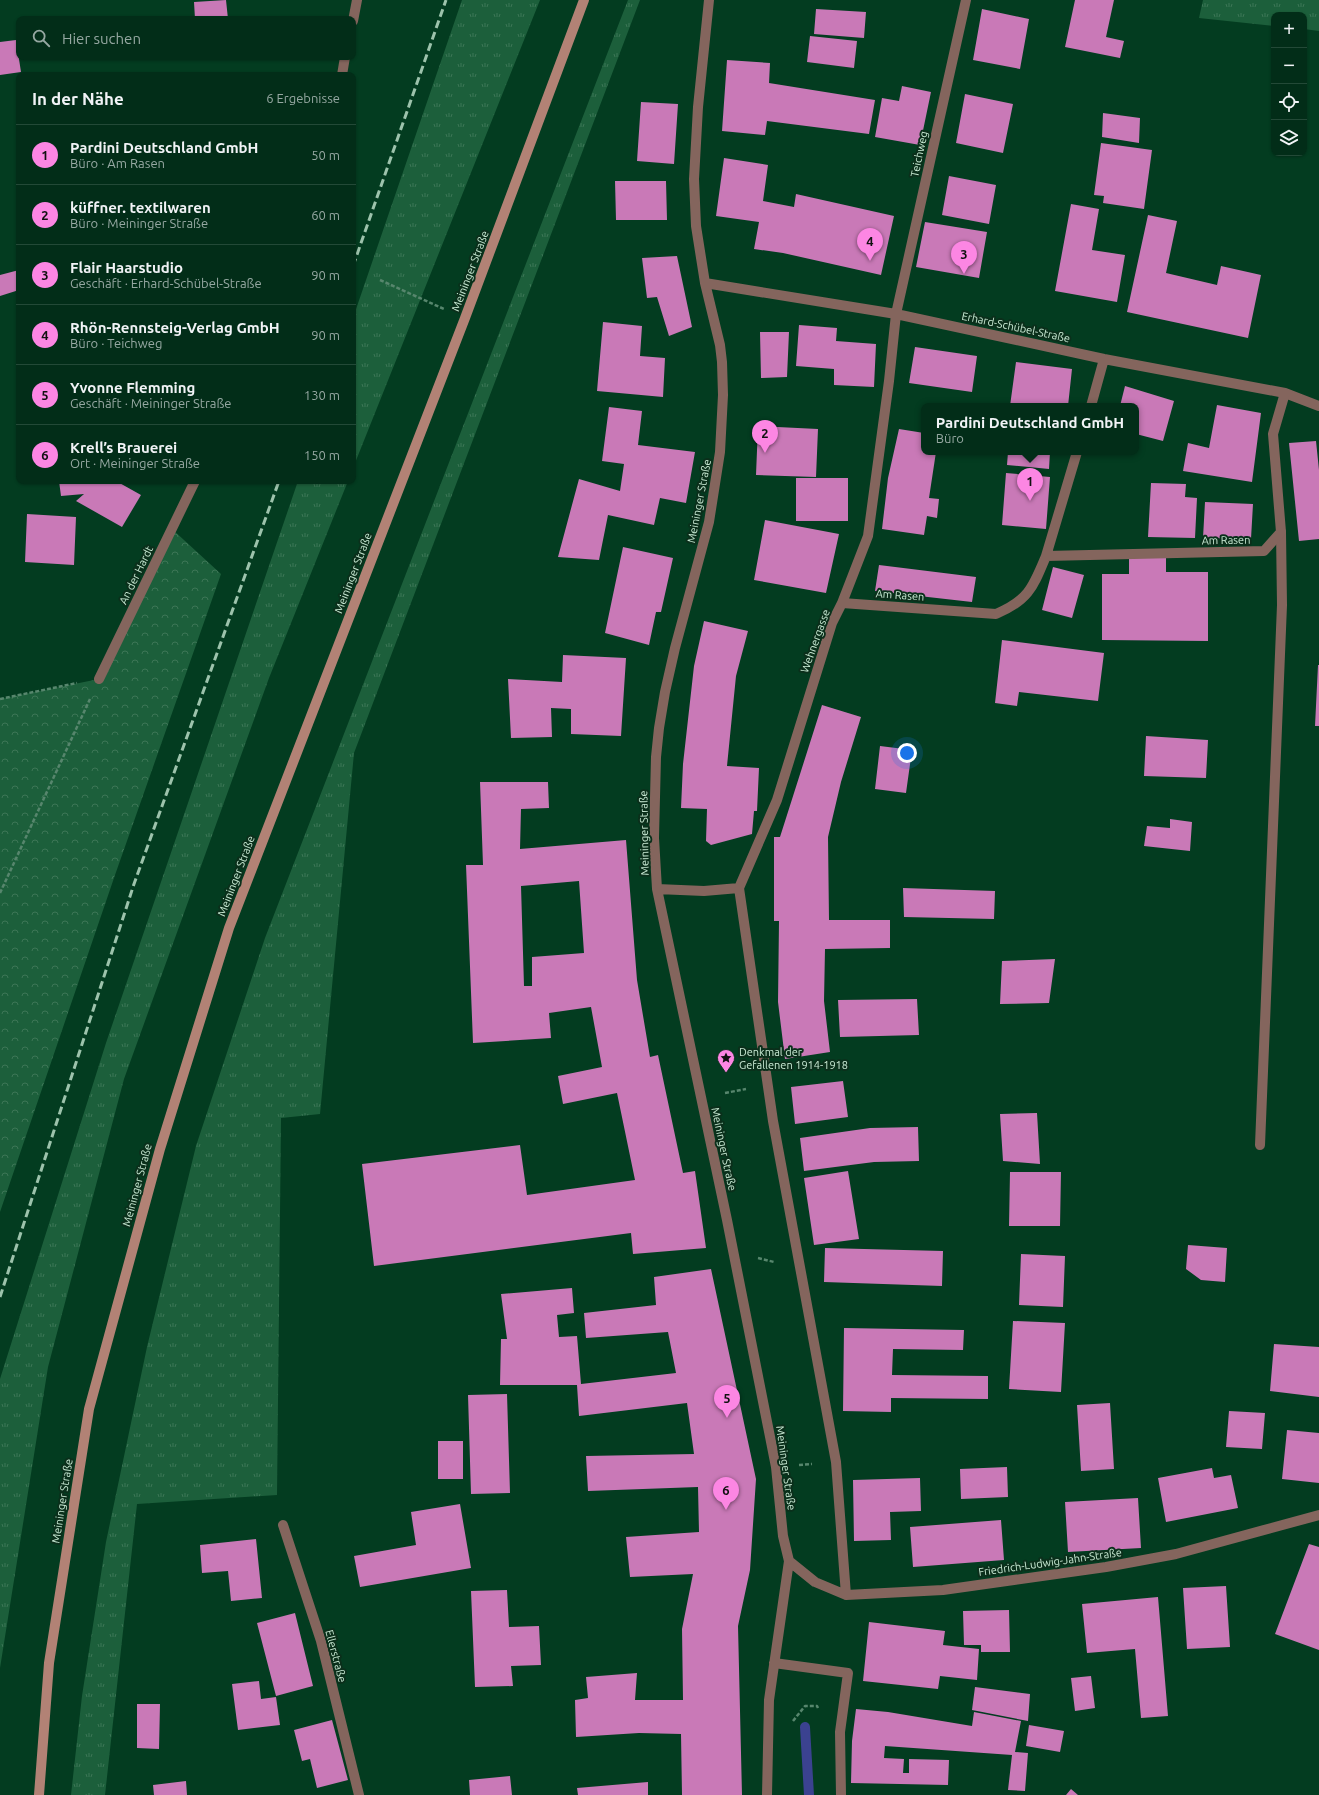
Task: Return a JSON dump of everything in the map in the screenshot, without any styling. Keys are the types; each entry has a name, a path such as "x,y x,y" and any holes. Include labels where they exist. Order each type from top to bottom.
{"main road":[{"name":"Meininger Straße","path":"39,1795 49,1663 89,1409 160,1149 228,928 465,318 584,0"}],"street":[{"path":"354,16 357,0"},
{"name":"Meininger Straße","path":"709,0 698,107 694,179 696,226 704,283 720,345 722,362 723,395 720,452 709,522 675,648 665,692 656,757 654,830 657,889 734,1251 776,1467 783,1536 789,1561 769,1700 767,1795"},
{"name":"Teichweg","path":"896,314 966,0"},
{"path":"343,72 345,60"},
{"name":"Erhard-Schübel-Straße","path":"704,283 896,314 1104,359 1285,393 1319,406"},
{"name":"Wehnergasse","path":"739,888 777,800 832,623 842,603 868,536 889,381 896,314"},
{"path":"1092,403 1104,359"},
{"path":"1260,1144 1282,605 1281,532 1274,434 1285,393"},
{"name":"Am Rasen","path":"842,603 996,614 1012,608 1029,592 1036,580 1046,556 1077,455"},
{"name":"An der Hardt","path":"99,679 194,484"},
{"name":"Am Rasen","path":"1046,556 1264,551 1281,532"},
{"path":"657,889 704,891 739,888 773,1121 836,1462 846,1595"},
{"name":"Friedrich-Ludwig-Jahn-Straße","path":"789,1561 815,1582 846,1595 943,1590 1106,1567 1176,1554 1319,1515"},
{"name":"Ellerstraße","path":"283,1525 321,1642 359,1795"},
{"path":"774,1663 848,1673 840,1732 841,1795"}],"path":[{"path":"380,280 465,318"},
{"path":"0,699 99,679"},
{"path":"0,893 99,679"},
{"path":"701,1098 768,1085"},
{"path":"734,1251 800,1269"},
{"path":"776,1467 836,1462"},
{"path":"768,1731 792,1722 805,1706 817,1706 840,1732"}],"green space":[{"path":"462,0 540,0 356,460 356,309"},
{"path":"628,0 640,0 354,753 320,1114 281,1118 277,1495 137,1504 105,1795 71,1795 82,1696 106,1542 147,1347 196,1146 265,938"},
{"path":"1203,0 1319,0 1319,31 1307,29 1307,12 1271,12 1271,26 1199,18"},
{"path":"297,484 347,484 269,678 124,1079 48,1367 0,1668 0,1379 106,1043"},
{"path":"172,529 221,574 115,875 0,1212 0,699 99,679"}],"building":[{"path":"226,0 228,16 195,16 194,2"},
{"path":"1075,0 1114,0 1106,37 1124,41 1120,58 1065,47"},
{"path":"816,9 866,12 864,38 814,34"},
{"path":"982,9 1029,19 1020,69 973,60"},
{"path":"810,36 857,41 854,68 807,62"},
{"path":"16,40 16,60 19,60 21,72 0,75 0,42"},
{"path":"727,60 770,63 769,83 875,100 869,134 767,121 765,135 722,131"},
{"path":"902,86 931,92 920,145 875,137 882,98 899,101"},
{"path":"965,94 1013,104 1003,153 956,143"},
{"path":"641,102 678,104 674,164 637,161"},
{"path":"1103,113 1140,118 1139,143 1102,137"},
{"path":"1101,143 1152,150 1144,209 1103,203 1104,196 1094,195"},
{"path":"724,158 768,165 763,201 794,207 796,194 894,216 881,275 783,253 754,249 759,222 716,216"},
{"path":"949,176 996,185 989,224 942,215"},
{"path":"615,181 666,181 667,220 616,220"},
{"path":"1071,204 1099,209 1092,250 1125,255 1117,302 1055,291"},
{"path":"1148,215 1177,221 1166,273 1217,285 1221,266 1261,275 1248,338 1127,312"},
{"path":"925,222 987,232 979,278 916,267"},
{"path":"677,256 692,327 669,336 657,297 647,298 642,258"},
{"path":"16,271 16,291 0,296 0,275"},
{"path":"603,322 642,326 640,356 665,358 663,397 597,391"},
{"path":"799,325 837,328 836,341 876,344 874,387 834,385 834,369 796,366"},
{"path":"760,332 789,332 787,377 761,378"},
{"path":"915,347 977,356 972,392 909,383"},
{"path":"1016,362 1072,369 1068,403 1010,403"},
{"path":"1125,386 1174,401 1163,441 1139,435 1139,403 1121,403"},
{"path":"1217,405 1261,413 1252,482 1183,471 1188,443 1209,448"},
{"path":"609,407 642,411 638,445 695,452 686,503 660,498 654,525 608,515 599,560 558,557 579,479 620,491 624,464 602,461"},
{"path":"758,426 818,429 816,477 756,475"},
{"path":"899,429 921,433 921,455 936,455 929,498 939,499 937,518 927,516 924,535 882,529 888,478"},
{"path":"1316,441 1319,470 1319,539 1299,541 1289,443"},
{"path":"1008,455 1050,455 1049,469 1007,465"},
{"path":"1006,473 1050,477 1046,529 1002,525"},
{"path":"796,478 848,478 848,521 796,521"},
{"path":"1151,483 1186,484 1185,497 1197,498 1195,538 1148,537"},
{"path":"59,484 121,484 141,495 122,527 76,501 84,494 61,496"},
{"path":"1205,502 1253,504 1251,539 1203,538"},
{"path":"27,514 76,517 74,565 25,562"},
{"path":"765,520 839,534 826,593 754,580"},
{"path":"623,547 673,558 661,612 656,612 649,645 605,633"},
{"path":"1129,557 1166,557 1166,572 1208,572 1208,641 1102,640 1102,574 1129,574"},
{"path":"879,565 976,577 972,602 875,591"},
{"path":"1053,567 1084,575 1072,618 1042,610"},
{"path":"704,621 748,631 736,676 727,766 759,768 757,811 754,811 752,834 711,845 706,841 707,809 681,808 683,764 694,666"},
{"path":"1002,640 1104,653 1098,701 1019,692 1017,706 995,703"},
{"path":"563,655 626,658 621,736 571,734 571,709 551,708 552,737 511,738 508,679 562,682"},
{"path":"1318,665 1319,726 1315,726"},
{"path":"822,705 861,717 841,782 828,837 829,920 890,920 890,948 825,949 824,1001 830,1052 785,1059 778,1002 779,921 774,921 774,837 780,837"},
{"path":"1146,736 1208,740 1206,778 1144,776"},
{"path":"880,746 912,750 906,793 875,789"},
{"path":"480,782 548,782 549,808 521,809 520,849 626,840 637,980 650,1057 658,1055 683,1173 695,1171 706,1248 633,1254 631,1233 374,1266 362,1164 520,1145 527,1195 635,1180 617,1093 563,1104 558,1076 602,1067 591,1007 549,1013 551,1038 473,1043 466,865 483,865","holes":["579,881 584,953 532,957 532,986 524,986 521,886"]},
{"path":"1170,819 1192,822 1190,851 1144,846 1147,826 1170,828"},
{"path":"903,888 995,891 994,919 904,917"},
{"path":"1055,959 1049,1003 1000,1004 1002,961"},
{"path":"917,999 919,1035 840,1037 838,1000"},
{"path":"843,1081 848,1117 795,1124 791,1087"},
{"path":"1037,1113 1040,1164 1003,1161 1000,1114"},
{"path":"918,1127 919,1161 874,1162 804,1171 800,1138 870,1128"},
{"path":"848,1171 859,1239 814,1245 804,1178"},
{"path":"1010,1172 1061,1172 1060,1226 1009,1226"},
{"path":"1188,1245 1227,1248 1225,1282 1201,1280 1186,1269"},
{"path":"825,1248 943,1251 942,1286 824,1282"},
{"path":"1021,1254 1065,1256 1063,1307 1019,1305"},
{"path":"711,1269 756,1479 750,1570 738,1626 742,1795 682,1795 681,1734 639,1733 576,1737 575,1700 588,1698 586,1677 637,1673 635,1700 683,1700 682,1629 693,1574 630,1577 626,1537 699,1532 698,1487 588,1491 586,1456 694,1454 687,1403 579,1416 577,1385 500,1385 501,1339 507,1339 501,1294 572,1288 574,1313 557,1315 559,1337 577,1336 581,1384 676,1373 668,1332 586,1338 584,1313 656,1305 654,1277"},
{"path":"1013,1321 1065,1323 1061,1392 1009,1389"},
{"path":"844,1328 964,1330 963,1350 893,1349 892,1375 988,1376 988,1399 891,1398 891,1412 843,1411"},
{"path":"1274,1344 1319,1347 1319,1397 1270,1391"},
{"path":"507,1394 510,1493 471,1494 468,1395"},
{"path":"1110,1403 1114,1469 1081,1471 1077,1405"},
{"path":"1229,1411 1265,1413 1262,1449 1226,1447"},
{"path":"1287,1430 1319,1433 1319,1483 1282,1479"},
{"path":"438,1441 463,1441 463,1479 438,1479"},
{"path":"1007,1467 1008,1497 961,1499 960,1469"},
{"path":"1212,1468 1214,1478 1231,1475 1238,1508 1166,1522 1158,1478"},
{"path":"920,1478 921,1511 890,1512 891,1540 854,1541 853,1480"},
{"path":"1138,1498 1141,1548 1068,1552 1065,1502"},
{"path":"460,1504 471,1568 360,1587 354,1556 416,1545 411,1512"},
{"path":"1001,1520 1004,1560 913,1567 910,1527"},
{"path":"256,1539 262,1598 231,1601 228,1571 202,1573 200,1545"},
{"path":"1309,1544 1319,1547 1319,1650 1275,1634"},
{"path":"1226,1586 1230,1647 1187,1649 1183,1588"},
{"path":"507,1590 509,1627 539,1626 541,1665 511,1666 513,1686 475,1687 471,1591"},
{"path":"1158,1597 1168,1716 1141,1718 1135,1649 1087,1653 1082,1604"},
{"path":"1009,1610 1010,1652 981,1652 981,1645 964,1645 963,1611"},
{"path":"295,1613 313,1686 276,1696 257,1623"},
{"path":"869,1622 945,1631 943,1645 979,1649 977,1680 940,1676 938,1689 863,1681"},
{"path":"1091,1676 1095,1708 1075,1711 1071,1678"},
{"path":"259,1681 261,1699 276,1697 280,1725 238,1730 232,1684"},
{"path":"975,1687 1030,1694 1028,1721 972,1710"},
{"path":"137,1704 160,1704 159,1749 137,1748"},
{"path":"856,1709 888,1712 972,1726 974,1712 1021,1721 1015,1752 1028,1753 1025,1791 1008,1790 1012,1755 885,1746 884,1758 904,1759 903,1773 909,1773 909,1759 949,1760 948,1785 851,1783 852,1741"},
{"path":"332,1720 348,1780 317,1788 310,1759 302,1761 294,1730"},
{"path":"1029,1725 1064,1731 1060,1752 1026,1746"},
{"path":"510,1776 512,1795 470,1795 469,1780"},
{"path":"186,1781 187,1795 154,1795 153,1785"},
{"path":"648,1782 648,1795 578,1795 577,1788"},
{"path":"1071,1789 1078,1795 1066,1795"}],"waterway":[{"path":"805,1727 809,1795"}],"railway":[{"path":"356,257 446,0"},
{"path":"0,1297 134,884 278,484"}],"place":[{"name":"Rhön-Rennsteig-Verlag GmbH","path":"870,261"},
{"name":"Flair Haarstudio","path":"964,274"},
{"name":"küffner. textilwaren","path":"765,453"},
{"name":"Pardini Deutschland GmbH","path":"1030,501"},
{"name":"Denkmal der Gefallenen 1914-1918","path":"726,1073"},
{"name":"Yvonne Flemming","path":"727,1418"},
{"name":"Krell’s Brauerei","path":"726,1510"}]}
